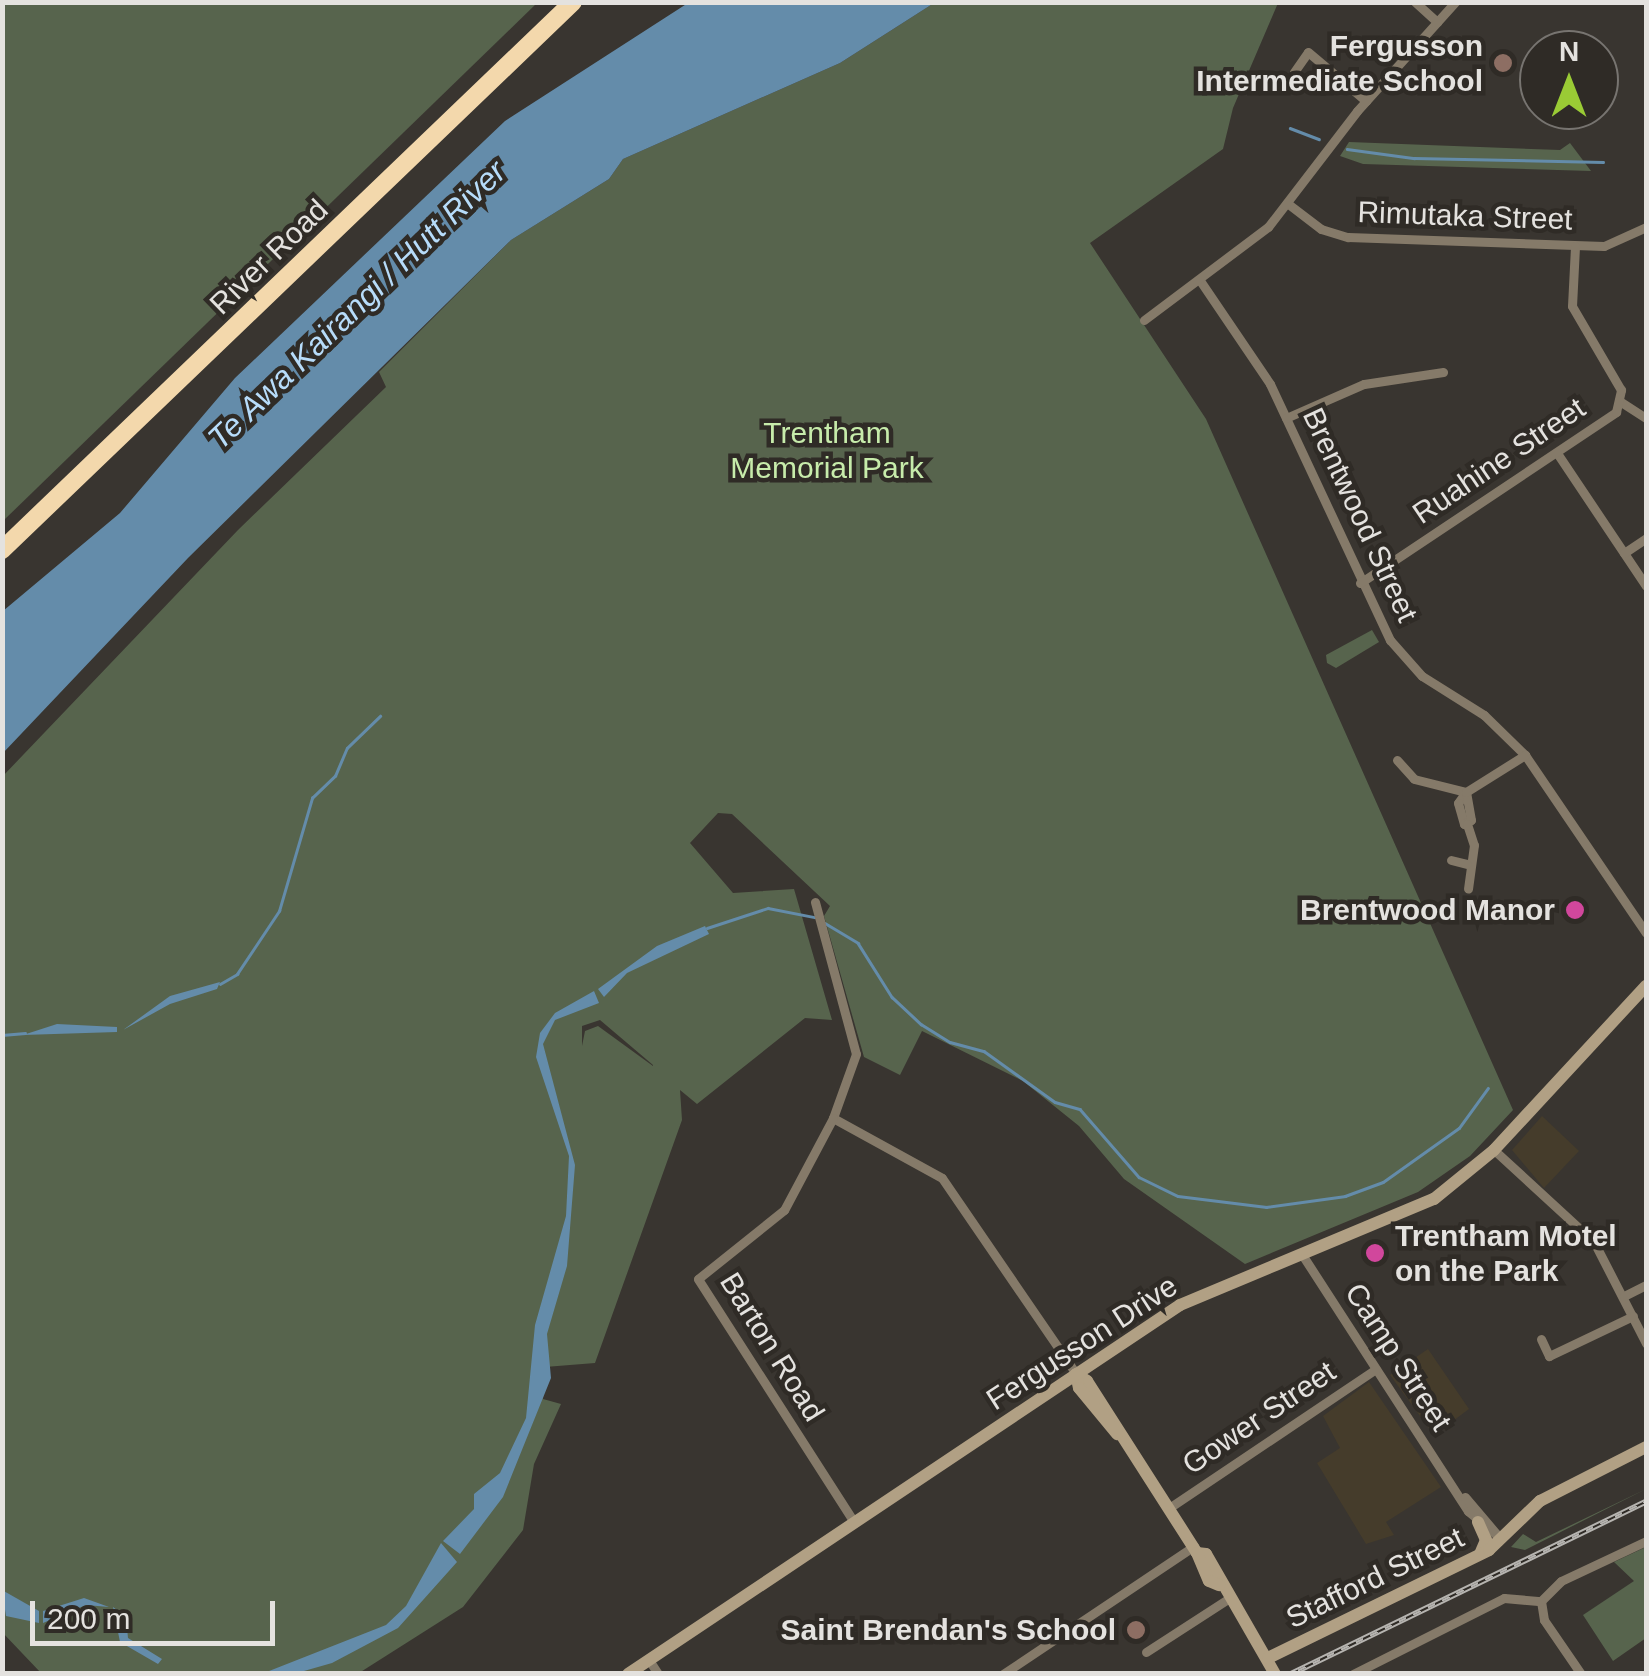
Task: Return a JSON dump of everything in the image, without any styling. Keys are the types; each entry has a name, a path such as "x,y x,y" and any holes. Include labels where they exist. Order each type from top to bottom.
{"highway":[{"name":"River Road","path":"2,536 560,2"},
{"name":"River Road","path":"2,550 573,2"}],"main road":[{"name":"Fergusson Drive","path":"628,1674 1180,1306 1434,1199 1494,1150 1646,986"},
{"path":"1076,1374 1087,1382 1195,1550 1206,1554 1220,1575 1219,1586 1275,1674"},
{"name":"Stafford Street","path":"1268,1658 1480,1554 1548,1495 1646,1447"},
{"path":"1478,1522 1486,1540 1480,1554"}],"street":[{"path":"1415,2 1437,22"},
{"path":"1144,320 1242,252 1287,203 1366,101 1455,2"},
{"path":"1294,72 1308,52 1366,101"},
{"name":"Rimutaka Street","path":"1287,203 1337,235 1604,246 1646,227"},
{"name":"Ruahine Street","path":"1360,583 1556,453 1621,402 1618,384 1577,324 1575,246"},
{"name":"Brentwood Street","path":"1201,282 1286,418 1377,620 1414,668 1484,715 1526,755 1646,932"},
{"path":"1286,418 1364,384 1443,372"},
{"path":"1621,402 1646,418"},
{"path":"1556,453 1646,586"},
{"path":"1624,553 1646,538"},
{"path":"1396,760 1414,779 1465,792 1526,755"},
{"path":"1465,792 1467,824 1474,845 1468,864 1468,889"},
{"path":"1451,860 1468,864"},
{"path":"815,902 856,1054 833,1118 942,1178 1076,1374"},
{"name":"Barton Road","path":"833,1118 784,1210 698,1279 854,1522"},
{"path":"1494,1150 1594,1242 1646,1343"},
{"name":"Camp Street","path":"1302,1256 1452,1485 1478,1522 1500,1539"},
{"path":"1624,1296 1646,1285"},
{"path":"1541,1339 1549,1356 1633,1316"},
{"name":"Gower Street","path":"1170,1508 1376,1369"},
{"name":"Camp Street","path":"1452,1485 1500,1539"},
{"path":"1580,1674 1542,1615 1541,1601 1561,1581 1646,1541"},
{"path":"1003,1674 1195,1550"},
{"path":"1353,1674 1504,1598 1541,1601"},
{"path":"1146,1652 1228,1599"},
{"path":"649,1660 658,1674"}],"shaded area":[{"path":"1542,1116 1579,1151 1544,1188 1512,1150"},
{"path":"1428,1349 1469,1409 1434,1435 1390,1375"},
{"path":"1369,1382 1441,1487 1386,1522 1394,1535 1366,1544 1317,1463 1340,1448 1323,1416"}],"green space":[{"path":"3,2 537,2 537,3 3,521"},
{"name":"Trentham Memorial Park","path":"934,3 1278,3 1233,108 1223,149 1090,243 1206,419 1513,1110 1470,1156 1418,1192 1245,1264 1124,1179 1079,1126 1023,1081 922,1031 900,1075 864,1057 824,916 830,906 732,814 718,813 690,843 733,893 794,889 832,1020 805,1018 697,1104 680,1090 682,1120 595,1363 545,1367 543,1399 561,1404 534,1464 523,1530 463,1607 359,1673 41,1673 2,1632 2,777 238,530 386,387 379,372 511,240 609,179 623,159 840,63","holes":["600,1020 653,1065 598,1026 585,1031 582,1046 582,1026"]},
{"path":"1349,142 1560,150 1570,143 1591,171 1363,164 1340,156"},
{"path":"1372,630 1379,642 1336,668 1327,663 1326,655"},
{"path":"1646,1489 1525,1550 1511,1547 1523,1534 1536,1542"},
{"path":"1646,1547 1646,1638 1613,1661 1583,1615 1634,1581 1614,1562"}],"water":[{"name":"Te Awa Kairangi / Hutt River","path":"688,3 934,3 840,63 623,159 609,179 511,240 188,558 3,753 3,611 120,513 235,378 505,121"},
{"path":"705,926 709,934 627,973 604,997 598,989 657,946"},
{"path":"220,982 217,989 170,1004 123,1030 170,996"},
{"path":"594,991 599,1003 555,1020 543,1044 575,1165 567,1266 547,1334 551,1378 503,1497 460,1554 443,1541 474,1509 474,1494 500,1473 526,1418 535,1325 566,1216 569,1156 536,1057 540,1033 555,1013"},
{"path":"57,1024 117,1027 117,1032 23,1035"},
{"path":"441,1543 457,1562 398,1628 332,1663 297,1673 264,1673 386,1625 406,1606"},
{"path":"2,1590 39,1611 39,1623 6,1616"},
{"path":"84,1598 109,1607 86,1605 43,1623 43,1611"},
{"path":"113,1607 126,1617 128,1638 162,1659 158,1664 120,1642"}],"waterway":[{"path":"1290,128 1319,139"},
{"path":"1347,149 1414,158 1603,162"},
{"path":"220,984 237,974 279,911 312,798 335,776 347,748 380,716"},
{"path":"707,928 768,908 814,917"},
{"path":"825,923 858,943 892,997 921,1024 950,1042 984,1051 1055,1102 1080,1109 1139,1177 1178,1196 1266,1207 1345,1196 1383,1182 1459,1128 1488,1088"},
{"path":"2,1035 25,1033"}],"railway":[{"path":"1291,1674 1646,1502"}],"place":[{"name":"Fergusson Intermediate School","path":"1503,63"},
{"name":"Brentwood Manor","path":"1575,910"},
{"name":"Trentham Motel on the Park","path":"1375,1253"},
{"name":"Saint Brendan's School","path":"1136,1630"}]}
